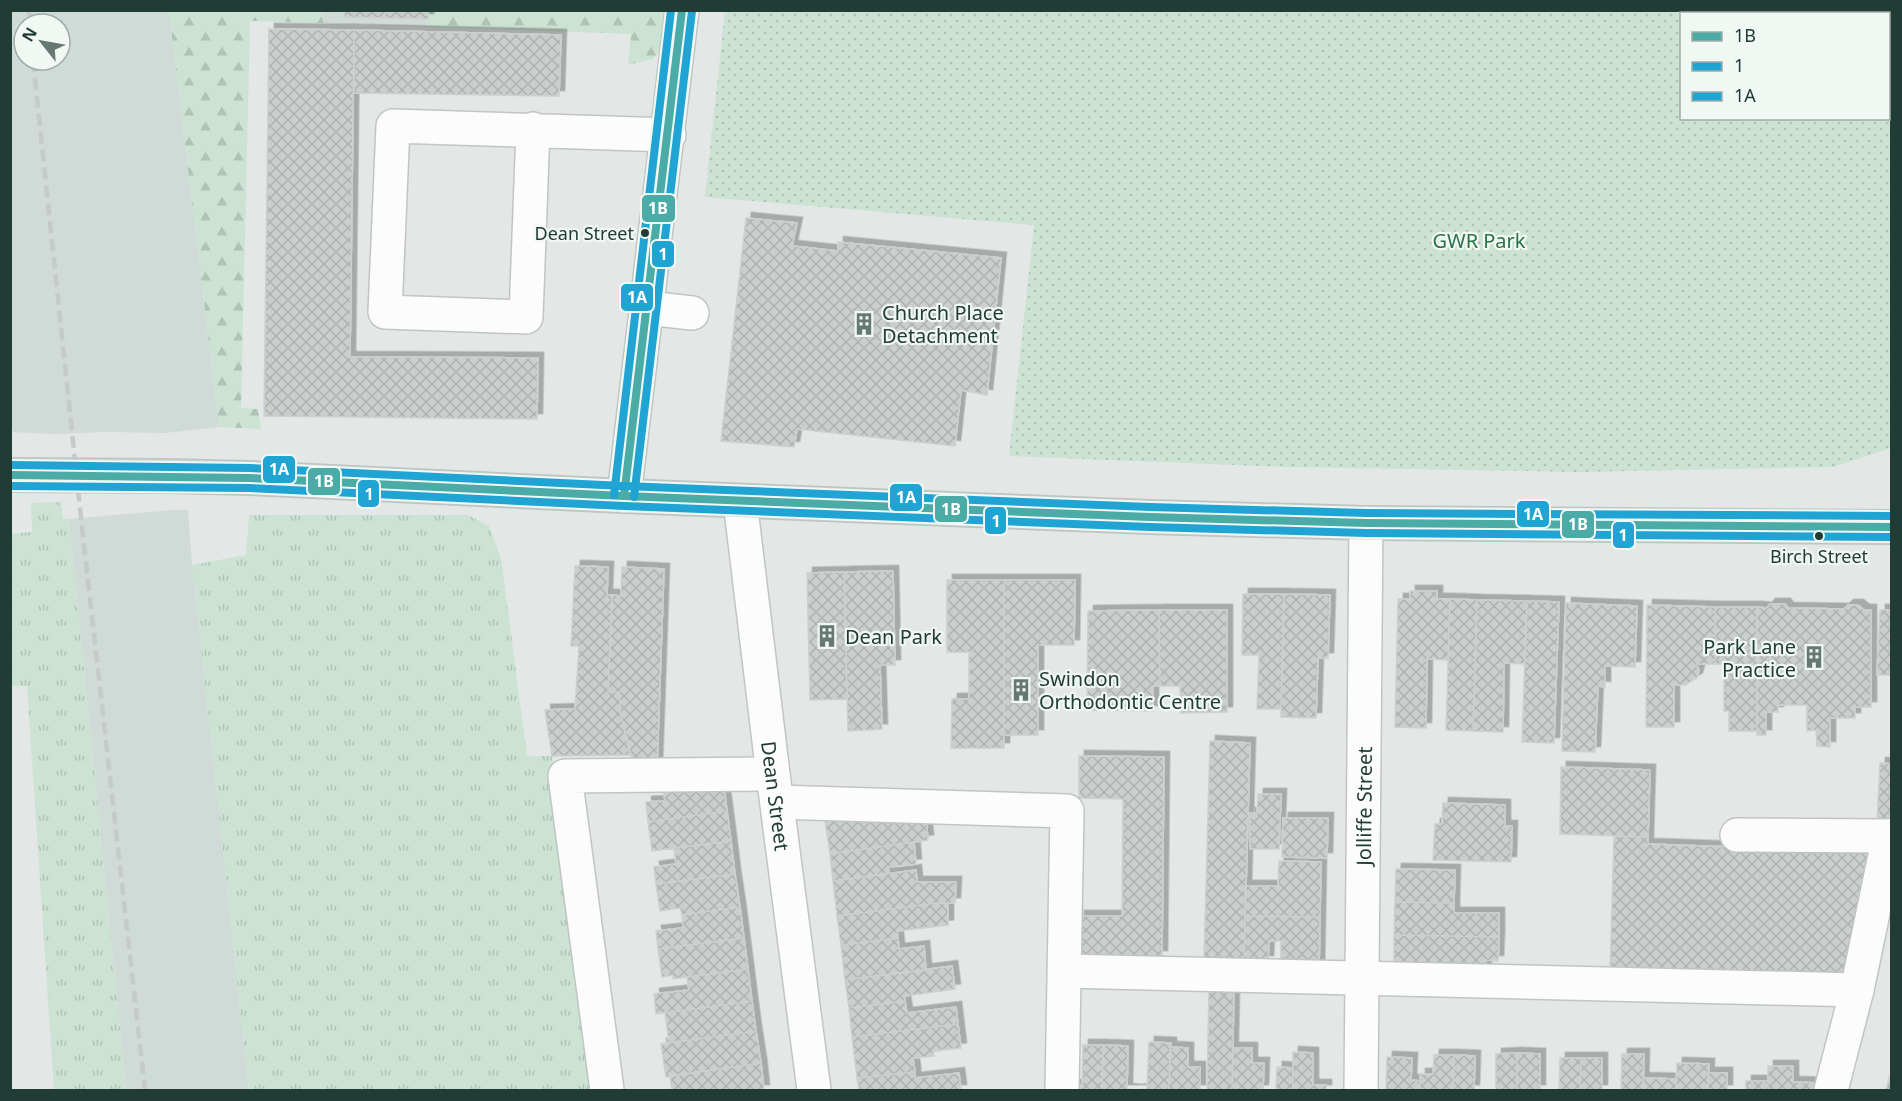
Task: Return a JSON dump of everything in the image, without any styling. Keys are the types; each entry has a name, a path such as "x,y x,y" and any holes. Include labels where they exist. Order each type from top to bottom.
{"main road":[{"path":"10,475 249,478 740,501 1366,523 1892,527"}],"street":[{"path":"624,496 669,135 682,10"},
{"path":"533,129 526,317 385,312 393,126 533,129 669,135"},
{"path":"647,308 692,313"},
{"name":"Dean Street","path":"740,501 814,1090"},
{"name":"Jolliffe Street","path":"1361,1090 1366,523"},
{"path":"607,1090 565,776 775,788 1067,811 1062,1090"},
{"path":"1737,835 1890,836 1857,990 1831,1090"},
{"path":"1065,970 1857,990"}],"shaded area":[{"path":"10,11 169,11 219,427 165,433 13,432 10,414"},
{"path":"323,11 431,11 426,17 427,27 323,23"},
{"path":"188,510 249,1090 126,1090 69,519"}],"green space":[{"path":"431,10 674,11 662,48 653,59 628,65 631,34 427,27 426,17"},
{"path":"169,11 323,11 323,23 250,21 241,408 258,409 261,429 219,427"},
{"name":"GWR Park","path":"725,11 1891,11 1891,448 1833,467 1581,472 1286,467 1009,456 1034,225 705,197"},
{"path":"61,502 63,519 69,519 126,1090 54,1090 27,686 11,686 10,534 32,532 31,503"},
{"path":"249,515 468,515 489,526 501,558 527,756 552,756 598,1090 249,1090 192,565 246,555"}],"building":[{"path":"344,10 385,10 385,18 344,17"},
{"path":"385,10 428,10 428,19 385,18"},
{"path":"269,29 354,30 350,357 538,358 537,419 264,416"},
{"path":"354,30 561,35 559,96 354,93"},
{"name":"Church Place Detachment","path":"746,218 797,223 792,246 838,251 838,242 1001,258 987,395 961,390 955,446 797,429 794,447 721,441"},
{"path":"575,566 608,567 607,595 612,595 608,692 620,692 620,711 631,755 552,756 545,710 575,709 579,646 571,646"},
{"path":"622,567 664,569 657,767 633,767 620,711 620,692 608,692 612,595 621,596"},
{"path":"893,571 895,665 880,665 882,729 848,731 844,572"},
{"name":"Dean Park","path":"844,572 847,699 810,700 807,573"},
{"path":"947,580 1004,580 1004,748 951,748 952,699 969,699 969,652 947,652"},
{"name":"Swindon Orthodontic Centre","path":"1004,580 1075,580 1074,645 1038,645 1038,735 1004,735"},
{"path":"1410,591 1437,591 1437,599 1450,599 1448,660 1427,659 1426,728 1395,727 1398,599 1410,599"},
{"path":"1243,594 1284,594 1281,709 1257,709 1259,655 1242,655"},
{"path":"1284,594 1330,595 1328,658 1318,658 1316,718 1281,717"},
{"path":"1450,599 1477,600 1473,731 1446,730"},
{"path":"1477,600 1527,601 1525,664 1504,663 1503,732 1473,731"},
{"path":"1527,601 1559,602 1554,743 1522,742"},
{"path":"1566,603 1637,606 1635,667 1605,666 1605,687 1598,686 1595,752 1562,751"},
{"name":"Park Lane Practice","path":"1770,604 1785,604 1788,608 1844,609 1848,605 1858,605 1864,610 1871,610 1871,707 1855,707 1855,718 1830,718 1830,747 1817,746 1816,730 1807,731 1807,705 1778,705 1778,712 1766,712 1766,735 1757,735 1757,607 1767,608"},
{"path":"1647,605 1715,607 1715,664 1696,664 1699,670 1697,678 1685,685 1674,685 1674,727 1646,727"},
{"path":"1715,607 1757,607 1757,731 1729,731 1729,711 1724,711 1724,664 1715,664"},
{"path":"1159,610 1227,610 1227,712 1181,713 1180,686 1160,686"},
{"path":"1159,610 1160,686 1153,686 1153,711 1087,710 1088,611"},
{"path":"1880,610 1892,610 1892,675 1877,675"},
{"path":"1210,741 1250,743 1244,960 1204,959"},
{"path":"1079,756 1164,757 1162,956 1079,955 1079,916 1122,916 1123,799 1079,798"},
{"path":"1880,763 1892,764 1892,823 1877,823"},
{"path":"1561,767 1650,770 1648,837 1560,834"},
{"path":"662,780 723,780 727,811 648,822 646,802 665,801"},
{"path":"1258,794 1281,794 1279,849 1250,849 1250,813 1257,813"},
{"path":"1443,803 1505,805 1505,826 1512,826 1511,862 1433,860 1435,824 1442,824"},
{"path":"727,811 731,841 652,851 648,822"},
{"path":"824,814 926,818 928,840 830,854"},
{"path":"1283,818 1328,818 1327,858 1282,857"},
{"path":"1614,836 1648,837 1648,844 1872,852 1842,981 1610,973"},
{"path":"731,841 735,874 656,884 654,867 676,864 674,848"},
{"path":"914,842 916,864 888,867 889,873 833,881 830,854"},
{"path":"1279,861 1321,862 1320,917 1245,916 1245,886 1278,886"},
{"path":"1396,869 1455,870 1454,903 1395,902"},
{"path":"916,870 917,882 956,882 955,903 937,903 837,916 833,881"},
{"path":"735,874 740,907 682,915 680,908 660,911 656,884"},
{"path":"1395,902 1454,903 1454,913 1499,913 1499,937 1394,935"},
{"path":"937,903 948,904 948,925 897,931 898,938 841,945 837,916"},
{"path":"740,907 744,938 658,949 656,931 683,928 682,915"},
{"path":"1245,916 1320,917 1319,970 1281,969 1281,941 1269,941 1268,961 1244,960"},
{"path":"1394,935 1499,937 1498,961 1486,960 1486,969 1394,967"},
{"path":"744,938 748,969 673,979 673,975 662,977 658,949"},
{"path":"898,938 899,949 924,946 926,970 845,980 841,945"},
{"path":"952,966 955,989 905,996 905,1001 849,1008 845,980"},
{"path":"748,969 752,1001 656,1014 654,994 689,990 687,977"},
{"path":"1209,987 1234,988 1232,1090 1207,1090"},
{"path":"752,1001 756,1031 669,1043 665,1013"},
{"path":"905,1001 907,1013 956,1007 958,1024 852,1037 849,1008"},
{"path":"958,1024 961,1048 933,1051 934,1056 913,1058 915,1072 857,1078 852,1037"},
{"path":"756,1031 761,1063 666,1077 661,1044"},
{"path":"1149,1042 1171,1043 1169,1090 1136,1090 1147,1089"},
{"path":"1083,1045 1103,1045 1102,1090 1067,1090 1067,1085 1082,1085"},
{"path":"1103,1045 1128,1046 1127,1089 1136,1090 1102,1090"},
{"path":"1170,1047 1188,1048 1188,1067 1200,1067 1200,1090 1169,1090"},
{"path":"1233,1048 1252,1048 1252,1063 1264,1063 1263,1090 1232,1090"},
{"path":"1293,1052 1313,1053 1313,1085 1326,1085 1326,1090 1293,1090"},
{"path":"1517,1053 1517,1090 1496,1090 1496,1054"},
{"path":"1517,1053 1540,1054 1540,1090 1517,1090"},
{"path":"1622,1054 1644,1054 1643,1090 1621,1090"},
{"path":"1434,1055 1454,1055 1453,1090 1420,1090 1420,1074 1433,1074"},
{"path":"1454,1055 1475,1056 1474,1090 1453,1090"},
{"path":"1387,1057 1412,1058 1411,1080 1420,1081 1420,1090 1386,1090"},
{"path":"1560,1058 1581,1058 1580,1090 1559,1090"},
{"path":"1581,1058 1602,1058 1602,1090 1580,1090"},
{"path":"761,1063 764,1090 672,1090 670,1076"},
{"path":"1677,1063 1709,1064 1708,1090 1676,1090"},
{"path":"1768,1066 1793,1066 1793,1082 1818,1083 1817,1090 1768,1090"},
{"path":"1277,1067 1293,1068 1293,1090 1276,1090"},
{"path":"915,1072 915,1078 959,1073 961,1090 859,1090 857,1078"},
{"path":"1708,1073 1727,1073 1727,1090 1708,1090"},
{"path":"1890,1075 1892,1075 1892,1090 1886,1090"},
{"path":"1644,1078 1676,1079 1676,1090 1643,1090"},
{"path":"1746,1081 1768,1081 1768,1090 1746,1090"}],"railway":[{"path":"34,72 145,1090"}],"transit line":[{"name":"1A","path":"614,495 671,10"},
{"name":"1B","path":"624,496 682,10"},
{"name":"1","path":"634,497 692,11"},
{"name":"1A","path":"10,465 249,468 624,486 1150,507 1366,513 1892,516"},
{"name":"1B","path":"10,475 249,478 624,496 1150,517 1366,523 1892,527"},
{"name":"1","path":"10,486 249,488 624,506 1150,527 1366,533 1892,537"}],"place":[{"name":"Dean Street","path":"645,233"},
{"name":"Church Place Detachment","path":"864,324"},
{"name":"Birch Street","path":"1819,536"},
{"name":"Dean Park","path":"827,636"},
{"name":"Park Lane Practice","path":"1814,657"},
{"name":"Swindon Orthodontic Centre","path":"1021,690"}]}
